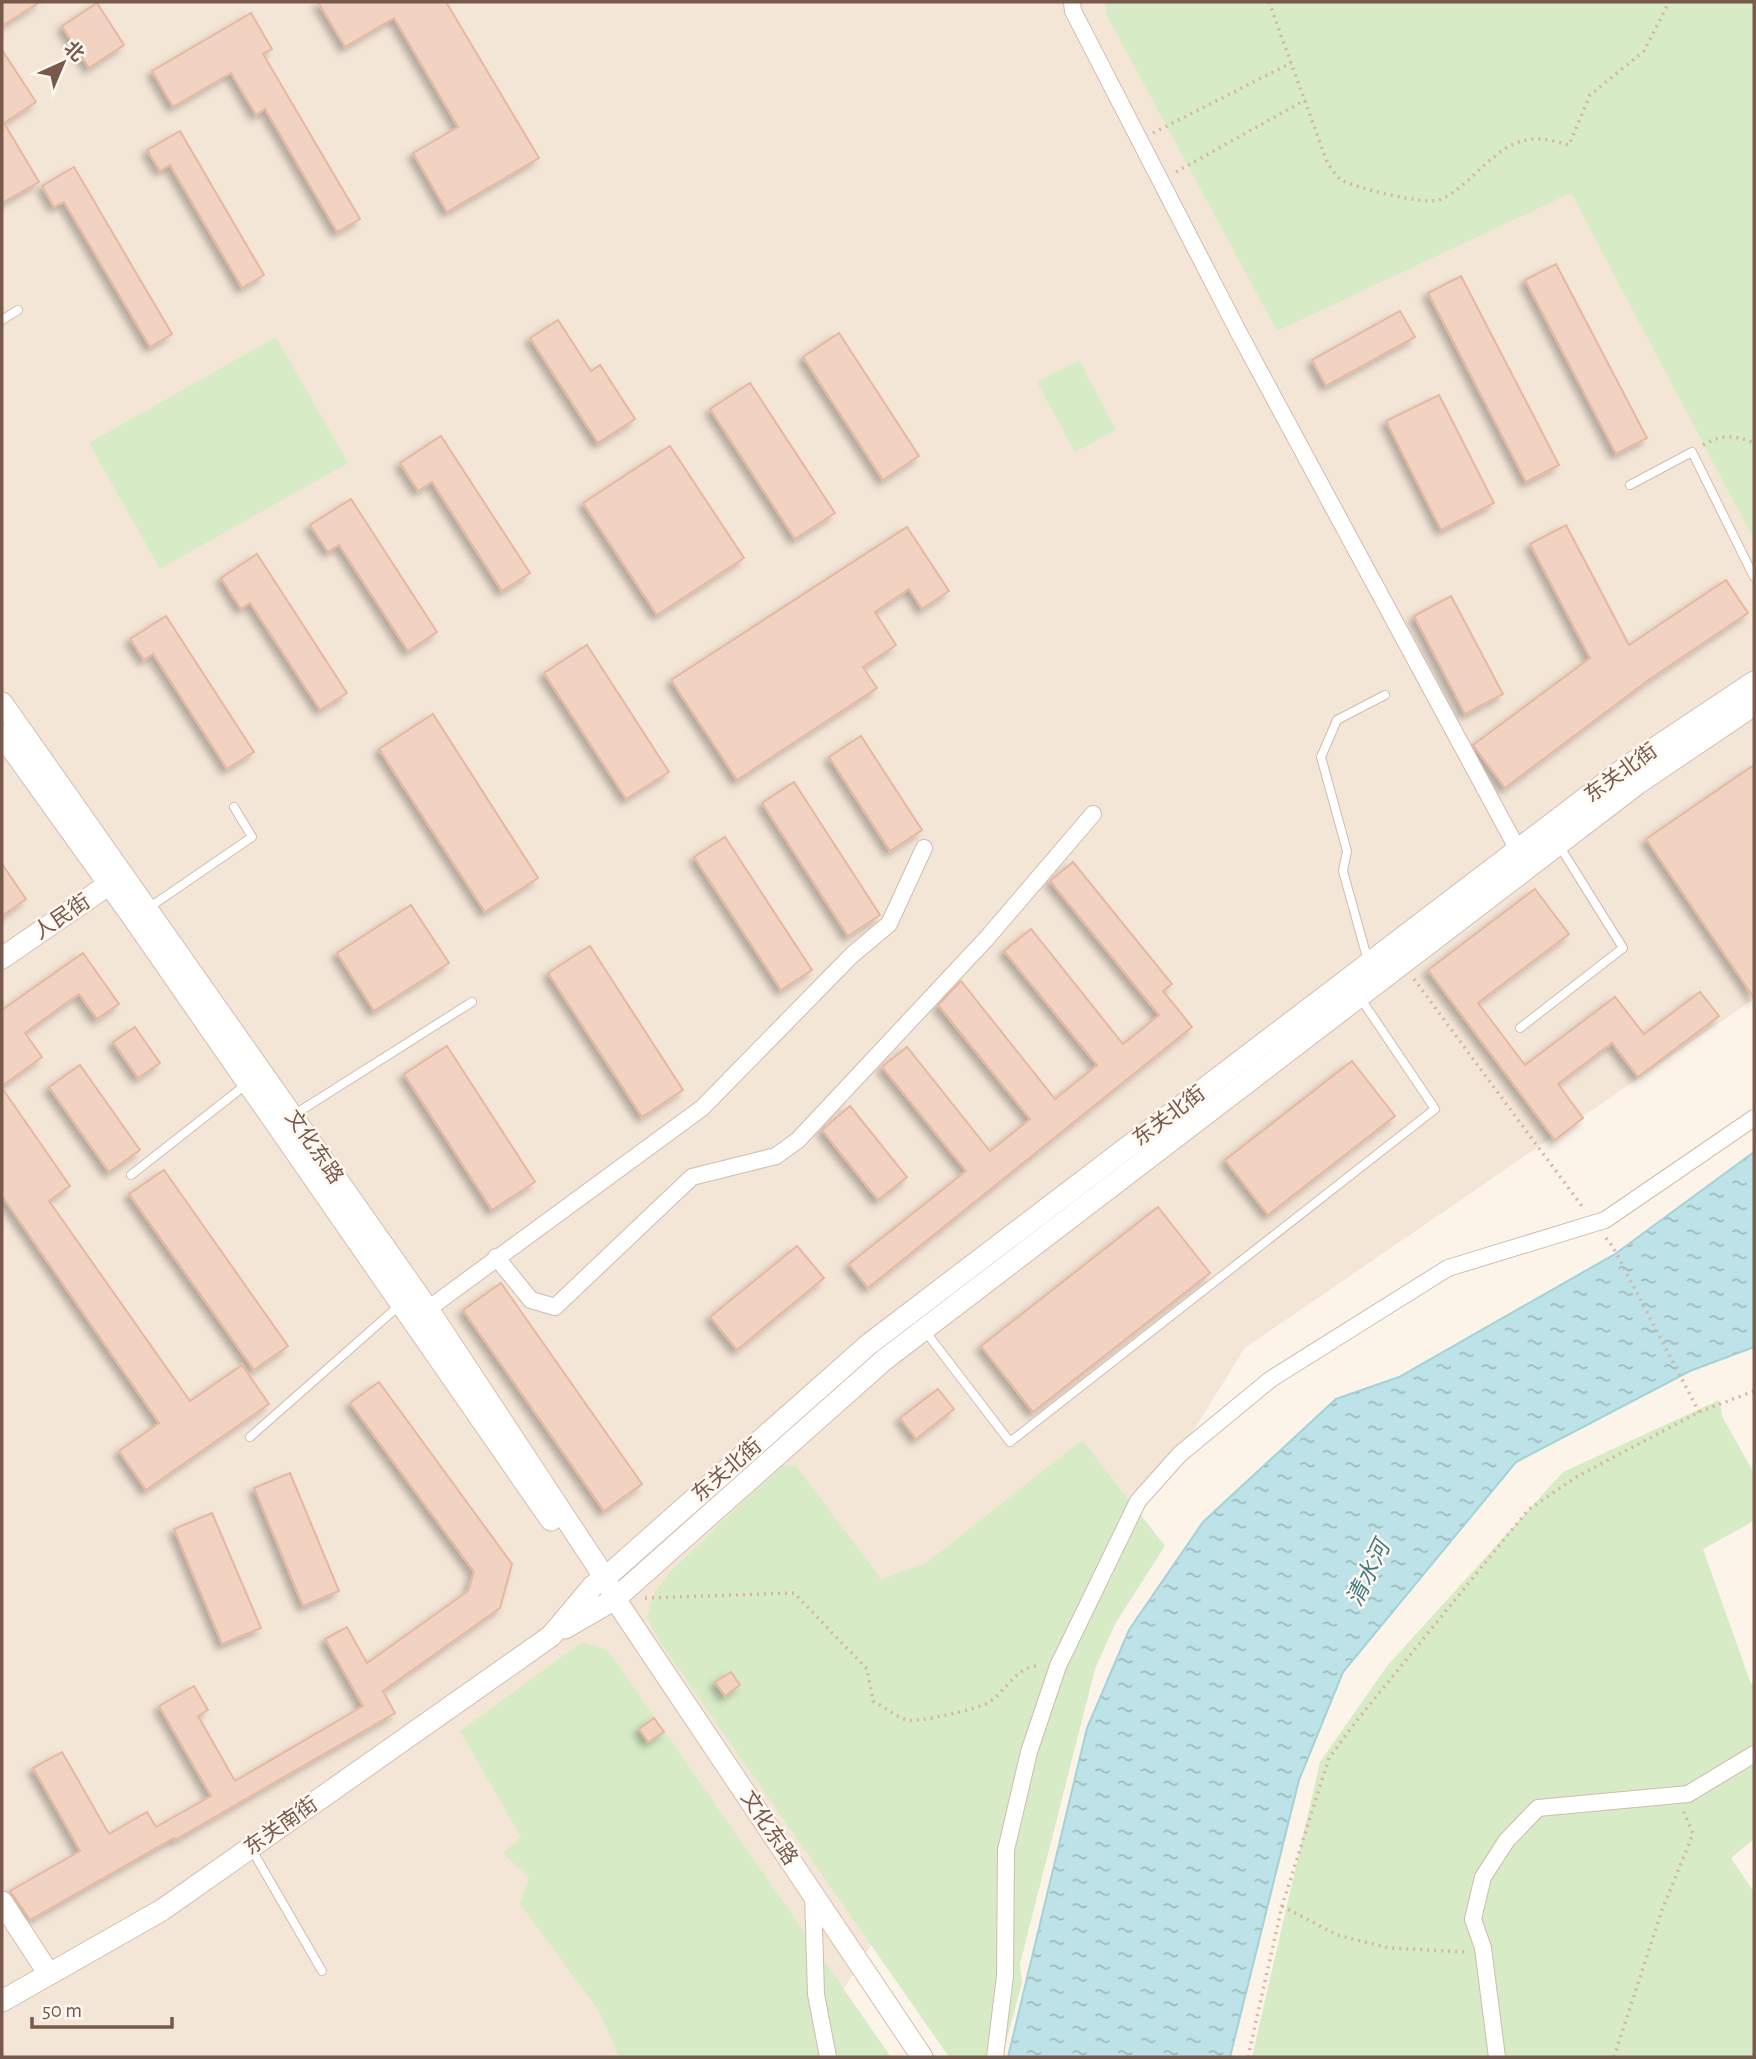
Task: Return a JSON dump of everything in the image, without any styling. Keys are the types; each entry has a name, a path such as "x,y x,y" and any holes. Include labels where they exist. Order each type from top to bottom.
{"main road":[{"name":"东关北街","path":"599,1582 868,1345 1625,768 1754,682"},
{"name":"文化东路","path":"2,703 116,880 292,1116 428,1309 599,1582"},
{"name":"东关北街","path":"615,1599 884,1360 1637,784 1754,705"},
{"name":"文化东路","path":"2,735 116,880"},
{"name":"人民街","path":"2,958 116,880"},
{"name":"文化东路","path":"140,914 248,1083 563,1538 615,1599 922,2057"},
{"name":"东关南街","path":"551,1636 599,1582"},
{"name":"东关南街","path":"2,2001 162,1910 551,1636 615,1599"},
{"path":"2,1902 49,1974"}],"street":[{"path":"1072,2 1073,11 1247,347 1518,850"},
{"path":"496,1257 531,1300 555,1307 692,1177 776,1156 798,1140 987,938 1093,814"},
{"path":"428,1309 702,1108 852,955 889,924 924,848"},
{"path":"995,2057 1005,1976 1006,1850 1029,1752 1058,1666 1138,1502 1180,1454 1271,1379 1448,1268 1605,1220 1754,1118"},
{"path":"1497,2057 1483,1952 1473,1919 1483,1877 1507,1840 1538,1808 1688,1794 1754,1754"},
{"path":"813,1894 816,1994 828,2057"}],"lane":[{"path":"2,320 18,310"},
{"path":"1630,485 1692,452 1754,577"},
{"path":"1368,964 1343,871 1347,851 1321,757 1337,720 1385,695"},
{"path":"140,914 252,837 234,807"},
{"path":"1520,1028 1623,948 1558,844"},
{"path":"924,1330 1010,1442 1435,1109 1359,996"},
{"path":"292,1116 472,1002"},
{"path":"131,1175 248,1083"},
{"path":"250,1437 401,1304"},
{"path":"251,1847 322,1972"}],"path":[{"path":"1269,2 1327,162 1339,178 1363,190 1436,202 1456,191 1501,151 1521,140 1540,138 1569,145 1590,94 1644,51 1669,2"},
{"path":"1139,139 1292,63"},
{"path":"1160,180 1306,100"},
{"path":"1692,452 1716,437 1739,436 1754,443"},
{"path":"1402,963 1613,1247 1699,1412"},
{"path":"1248,2057 1282,1906 1329,1758 1354,1724 1528,1510 1578,1476 1699,1412 1754,1391"},
{"path":"615,1599 794,1593 867,1669 873,1701 908,1721 959,1713 988,1703 1021,1671 1032,1665 1058,1666"},
{"path":"1614,2057 1662,1910 1693,1834 1676,1795"},
{"path":"1282,1906 1336,1936 1389,1948 1483,1952"}],"shaded area":[{"path":"2,2 1754,2 1754,999 1245,1348 801,2057 2,2057"}],"green space":[{"path":"1106,2 1754,2 1754,540 1571,193 1277,331 1106,14"},
{"path":"276,337 348,463 160,569 89,443"},
{"path":"1079,360 1116,430 1075,452 1037,382"},
{"path":"1719,1400 1723,1418 1754,1473 1754,1521 1703,1549 1751,1684 1754,1683 1754,1839 1731,1858 1754,1892 1754,2057 1252,2057 1320,1762 1387,1666 1563,1472"},
{"path":"1082,1440 1165,1546 1115,1624 1095,1669 1020,1964 1022,1983 1002,2057 949,2057 660,1642 647,1618 653,1595 670,1572 780,1466 795,1465 881,1579 926,1563"},
{"path":"582,1642 605,1649 612,1656 891,2057 619,2057 598,2009 520,1904 529,1878 503,1853 521,1837 460,1731"}],"water":[{"name":"清水河","path":"1754,1152 1754,1347 1690,1371 1516,1462 1343,1672 1299,1780 1230,2057 1008,2057 1087,1728 1129,1630 1203,1522 1336,1399 1399,1377 1615,1254"}],"building":[{"path":"2,2 40,2 2,26"},
{"path":"318,2 446,2 539,158 447,212 413,153 458,127 394,18 345,47"},
{"path":"97,3 124,45 89,68 62,26"},
{"path":"251,13 272,49 263,54 360,219 337,232 265,109 256,115 231,73 173,107 152,71"},
{"path":"2,50 36,102 4,123 39,182 2,203"},
{"path":"180,131 264,275 242,288 170,165 160,171 147,150"},
{"path":"74,167 172,334 150,347 64,202 54,207 42,186"},
{"path":"1556,264 1647,438 1616,454 1525,280"},
{"path":"1461,276 1559,465 1526,482 1428,293"},
{"path":"1400,311 1415,337 1326,386 1312,360"},
{"path":"558,320 591,371 600,365 635,419 598,443 530,338"},
{"path":"839,333 919,456 883,480 803,357"},
{"path":"750,383 835,513 795,539 710,409"},
{"path":"1439,395 1494,503 1441,530 1386,421"},
{"path":"441,436 530,573 502,591 432,482 418,491 400,463"},
{"path":"670,446 744,558 657,615 583,503"},
{"path":"351,499 437,632 408,651 339,545 328,552 310,525"},
{"path":"1566,525 1629,645 1726,580 1748,613 1650,679 1505,788 1473,745 1590,658 1530,544"},
{"path":"907,527 949,591 922,609 909,589 875,612 896,645 863,667 877,688 737,780 671,680"},
{"path":"257,554 347,693 320,710 250,603 241,609 221,578"},
{"path":"1451,596 1503,694 1465,714 1414,616"},
{"path":"166,616 254,752 227,769 153,654 144,660 130,639"},
{"path":"587,645 669,772 626,799 544,673"},
{"path":"433,714 538,878 485,912 379,749"},
{"path":"861,736 922,830 890,851 829,757"},
{"path":"1754,765 1754,998 1646,839"},
{"path":"794,782 880,915 848,936 762,803"},
{"path":"725,837 812,970 781,990 694,857"},
{"path":"1073,862 1172,984 1163,991 1192,1027 868,1288 849,1264 966,1171 882,1067 907,1047 990,1151 1030,1119 938,1005 961,981 1055,1099 1097,1065 1004,951 1031,929 1123,1044 1159,1015 1050,881"},
{"path":"2,864 26,899 2,916"},
{"path":"1535,889 1569,934 1478,1003 1525,1065 1615,997 1644,1034 1700,992 1719,1016 1638,1077 1612,1043 1558,1084 1583,1118 1555,1140 1428,970"},
{"path":"411,905 449,963 374,1011 337,953"},
{"path":"590,946 683,1090 642,1117 548,973"},
{"path":"83,953 119,1004 97,1019 79,994 25,1033 42,1057 2,1086 2,1010"},
{"path":"135,1027 160,1063 138,1078 113,1042"},
{"path":"447,1046 535,1182 492,1210 404,1074"},
{"path":"1352,1061 1395,1116 1268,1215 1225,1160"},
{"path":"80,1065 140,1150 109,1172 49,1087"},
{"path":"2,1088 70,1186 49,1201 190,1401 242,1365 269,1404 146,1490 119,1451 159,1423 2,1196"},
{"path":"850,1106 907,1177 878,1200 822,1130"},
{"path":"164,1170 288,1346 254,1370 129,1194"},
{"path":"1158,1207 1210,1273 1033,1412 981,1346"},
{"path":"797,1246 824,1278 737,1350 710,1317"},
{"path":"501,1283 642,1484 604,1511 463,1310"},
{"path":"379,1382 512,1564 500,1608 383,1691 395,1713 30,1920 10,1891 80,1851 33,1768 62,1752 109,1834 147,1812 156,1827 211,1796 159,1706 194,1686 208,1710 198,1716 235,1781 363,1706 325,1639 347,1627 367,1663 468,1591 474,1572 350,1403"},
{"path":"938,1389 954,1409 916,1439 900,1418"},
{"path":"290,1473 339,1591 303,1606 254,1488"},
{"path":"212,1513 261,1628 222,1644 174,1529"},
{"path":"731,1672 740,1685 725,1696 715,1682"},
{"path":"654,1718 664,1732 648,1742 639,1729"}]}
